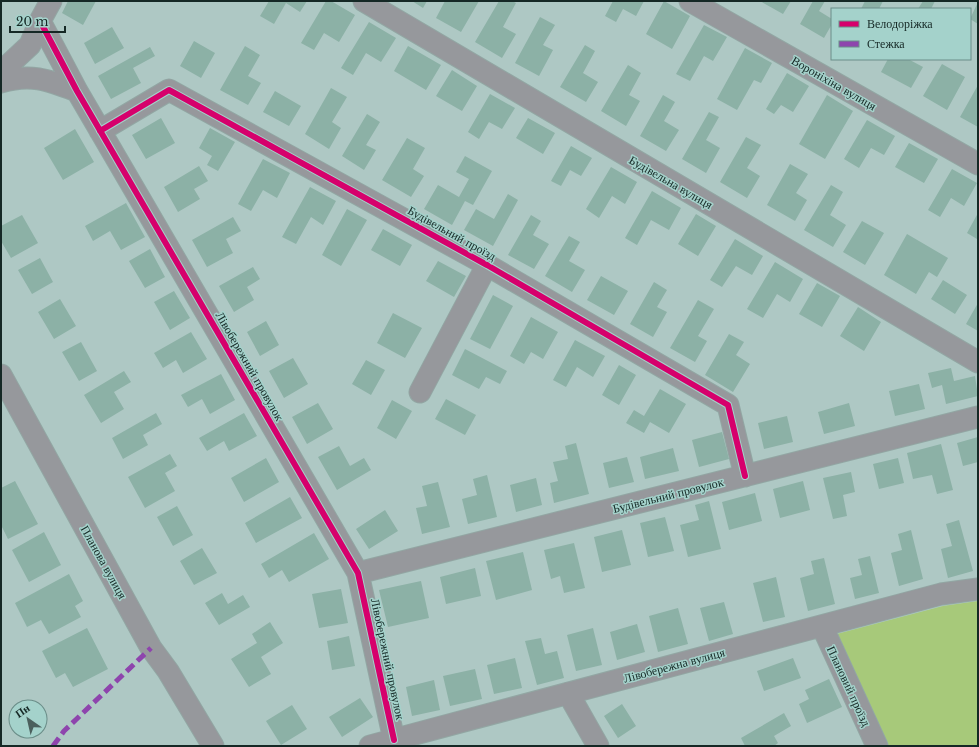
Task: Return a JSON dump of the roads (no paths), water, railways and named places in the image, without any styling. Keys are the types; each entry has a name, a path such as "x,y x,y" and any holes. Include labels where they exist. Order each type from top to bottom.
{"street":[{"path":"1,72 30,45 40,21 51,1"},
{"name":"Будівельна вулиця","path":"364,1 978,362"},
{"name":"Вороніхіна вулиця","path":"690,1 978,164"},
{"name":"Лівобережний провулок","path":"40,21 76,91 358,573 394,740"},
{"path":"1,82 18,77 44,79 76,91"},
{"name":"Будівельний проїзд","path":"100,131 169,90 487,265 728,405 745,476"},
{"path":"420,392 487,265"},
{"name":"Планова вулиця","path":"1,375 151,648 168,671 213,746"},
{"name":"Будівельний провулок","path":"358,573 978,417"},
{"name":"Лівобережна вулиця","path":"370,746 941,594 978,589"},
{"name":"Плановий проїзд","path":"822,626 877,746"},
{"path":"568,693 598,746"}]}
